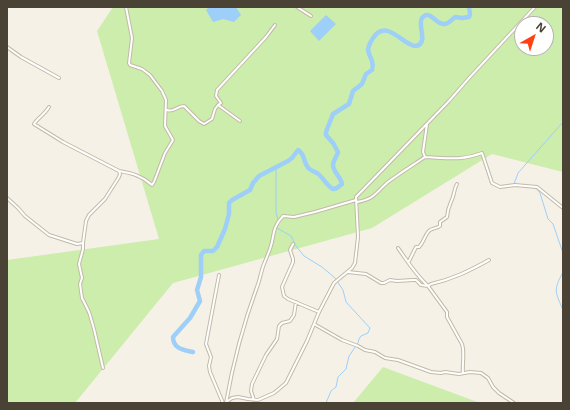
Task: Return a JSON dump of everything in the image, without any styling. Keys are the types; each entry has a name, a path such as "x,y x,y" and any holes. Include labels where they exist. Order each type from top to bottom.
{"street":[{"path":"49,107 45,114 35,121 34,124 120,171 133,173 147,180 152,185 153,184 165,153 173,140 165,126 167,110 166,100 162,91 150,75 142,69 130,65 129,63 132,38 126,7"},
{"path":"297,7 311,16"},
{"path":"225,403 232,398 238,397 258,400 274,394 286,383 334,282 340,279 352,268 355,263 358,237 356,201 358,194 427,123 535,7"},
{"path":"167,110 172,111 184,106 204,124 212,119 215,109 221,103 216,96 217,90 266,37 275,25"},
{"path":"7,47 21,57 59,78"},
{"path":"218,105 240,121"},
{"path":"425,156 423,152 427,123"},
{"path":"225,403 250,306 264,263 271,248 274,229 283,216 294,217 356,201 365,201 374,196 388,182 425,156 451,159 468,158 482,152 492,183 500,187 515,185 537,187 563,208"},
{"path":"103,368 89,312 82,298 80,284 82,278 79,264 83,249 86,220 105,199 119,177 120,171"},
{"path":"409,262 416,247 419,247 427,232 440,226 440,222 447,216 448,207 454,195 455,186 457,184"},
{"path":"7,198 24,216 49,235 77,244 83,243"},
{"path":"293,244 290,250 293,262 284,282 282,291 285,298 319,312"},
{"path":"398,248 409,262 415,273 428,286 447,312 447,317 462,344 463,374"},
{"path":"347,272 366,274 381,283 390,280 416,280 421,285 428,286 454,278 489,260"},
{"path":"219,275 206,344 210,357 210,372 225,403"},
{"path":"254,400 252,384 258,370 277,339 279,326 282,323 290,321 294,314 296,302"},
{"path":"314,324 342,340 365,350 380,354 385,358 398,360 431,372 455,374 470,372 481,373 488,378 493,388 514,403"}],"green space":[{"path":"113,7 563,7 563,172 492,154 372,228 173,283 75,403 7,403 7,260 159,239 97,31"},
{"path":"383,367 480,403 353,403"}],"water":[{"path":"209,7 236,7 241,15 234,22 223,19 213,22 206,10"},
{"path":"326,15 336,24 319,41 310,31"}],"waterway":[{"path":"193,352 183,350 177,346 173,341 173,337 190,318 200,301 197,290 201,277 201,255 204,251 213,251 217,247 225,229 229,214 229,203 250,190 253,183 259,176 288,161 298,150 302,153 308,167 317,173 333,189 342,184 334,170 333,165 338,152 326,135 326,132 333,114 349,104 353,91 362,84 366,74 372,70 373,63 368,49 373,38 378,32 390,32 411,45 416,46 422,41 421,21 425,15 428,15 442,24 445,24 455,17 469,17 469,7"},
{"path":"514,184 518,173 563,122"},
{"path":"276,166 276,212 278,220"},
{"path":"534,188 540,193 548,219 553,224 563,253"},
{"path":"278,225 277,228 291,236 296,246 304,256 322,267 335,278 343,290 346,302 370,328 368,333 361,336 349,356 346,369 338,377 336,387 331,391 326,403"},
{"path":"563,272 556,287 558,299 563,310"},
{"path":"562,403 563,397"}]}
